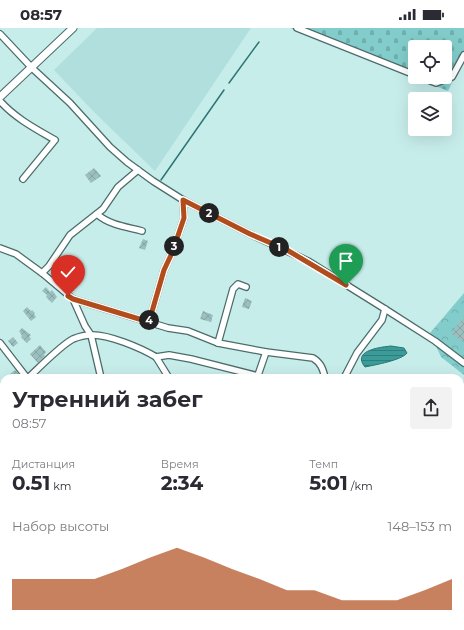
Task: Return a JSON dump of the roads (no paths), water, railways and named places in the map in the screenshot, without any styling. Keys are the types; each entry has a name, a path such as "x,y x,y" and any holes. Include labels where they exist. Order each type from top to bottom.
{"main road":[{"path":"0,97 73,28"}],"street":[{"path":"297,28 408,72"},
{"path":"0,34 32,68 70,103 110,147 153,181 183,200 301,258 435,341 464,363"},
{"path":"452,77 464,54"},
{"path":"0,101 20,119 56,140 23,179"},
{"path":"42,273 49,266 70,235 103,209 118,187 138,170"},
{"path":"149,322 164,270 172,253 184,218 183,200"},
{"path":"97,214 103,219 114,224 142,231"},
{"path":"0,248 16,254 73,299 168,328 188,331 218,342 266,352 313,358 319,362 324,374"},
{"path":"218,342 233,289 238,284 246,287"},
{"path":"73,299 85,326 91,335 100,374"},
{"path":"346,374 358,353 382,320 385,309"},
{"path":"33,374 72,340 80,336 91,335 117,340 146,350 156,357 166,374"},
{"path":"0,343 25,374"},
{"path":"258,374 266,352"},
{"path":"156,357 169,355 176,356 245,374"}],"waterway":[{"path":"229,83 259,42"},
{"path":"161,180 224,90"}]}
